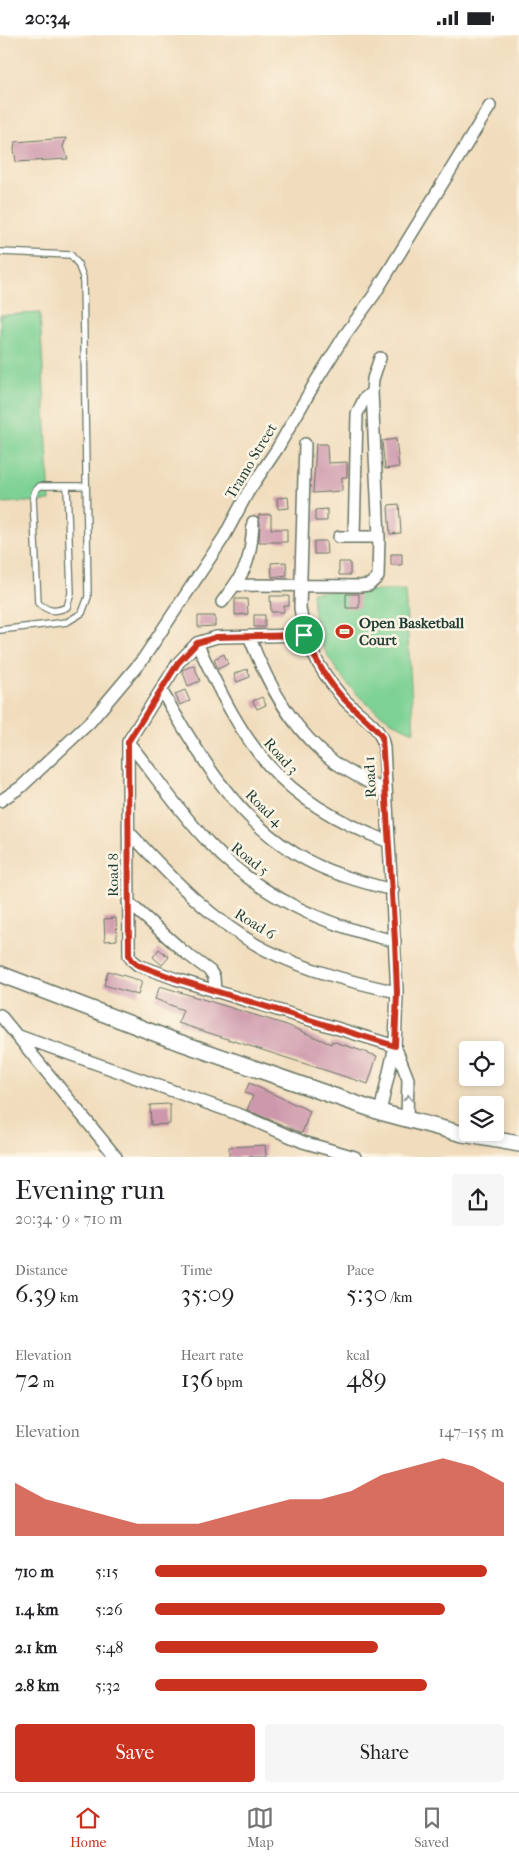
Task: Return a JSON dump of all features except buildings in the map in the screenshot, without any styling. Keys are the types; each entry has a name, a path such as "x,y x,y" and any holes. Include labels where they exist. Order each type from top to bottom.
{"street":[{"name":"Tramo Street","path":"0,801 21,787 90,722 143,659 224,537 248,492 277,449 316,381 374,295 490,106"},
{"path":"235,585 360,586 374,582 380,570 372,392 373,379 380,358"},
{"path":"354,537 357,413 364,399 372,392"},
{"name":"Road 1","path":"305,444 300,608 304,635 318,663 342,697 374,725 382,737 395,941 397,992 395,1046"},
{"path":"222,603 248,563 253,522"},
{"path":"339,537 379,537"},
{"path":"128,742 178,663 197,643 216,637 304,635"},
{"path":"249,636 259,662 294,723 334,761 386,792"},
{"name":"Road 3","path":"197,643 240,729 259,755 286,785 336,820 389,842"},
{"name":"Road 4","path":"161,690 190,739 223,786 242,808 272,837 297,855 317,864 366,884 392,890"},
{"name":"Road 8","path":"128,742 128,943 132,960 145,968 215,992 395,1046"},
{"name":"Road 5","path":"128,742 208,842 232,866 257,886 302,912 365,934 395,941"},
{"name":"Road 6","path":"128,831 165,871 201,904 266,950 328,976 397,992"},
{"path":"128,902 183,951 210,971 214,977 215,992"},
{"path":"0,974 170,1039 380,1112 463,1134 519,1144"},
{"path":"0,1015 116,1157"},
{"path":"16,1035 242,1116 303,1142 355,1157"},
{"path":"380,1112 395,1046"},
{"path":"395,1046 408,1079 407,1118"}],"lane":[{"path":"0,252 71,255 78,264 83,277 88,597 82,613 67,622 0,630"},
{"path":"66,486 70,593 67,607 58,611 48,611 38,603 33,498 35,491 40,486 66,486 85,486"}],"green space":[{"path":"40,313 50,501 0,503 0,315"},
{"path":"405,590 414,732 383,716 369,705 344,680 333,665 318,634 312,592"}],"place":[{"name":"Open Basketball Court","path":"345,632"}],"route":[{"path":"304,635 314,657 342,697 374,725 382,737 395,941 397,992 395,1046 176,979 138,965 129,955 128,742 178,663 197,643 216,637 304,635"}]}
